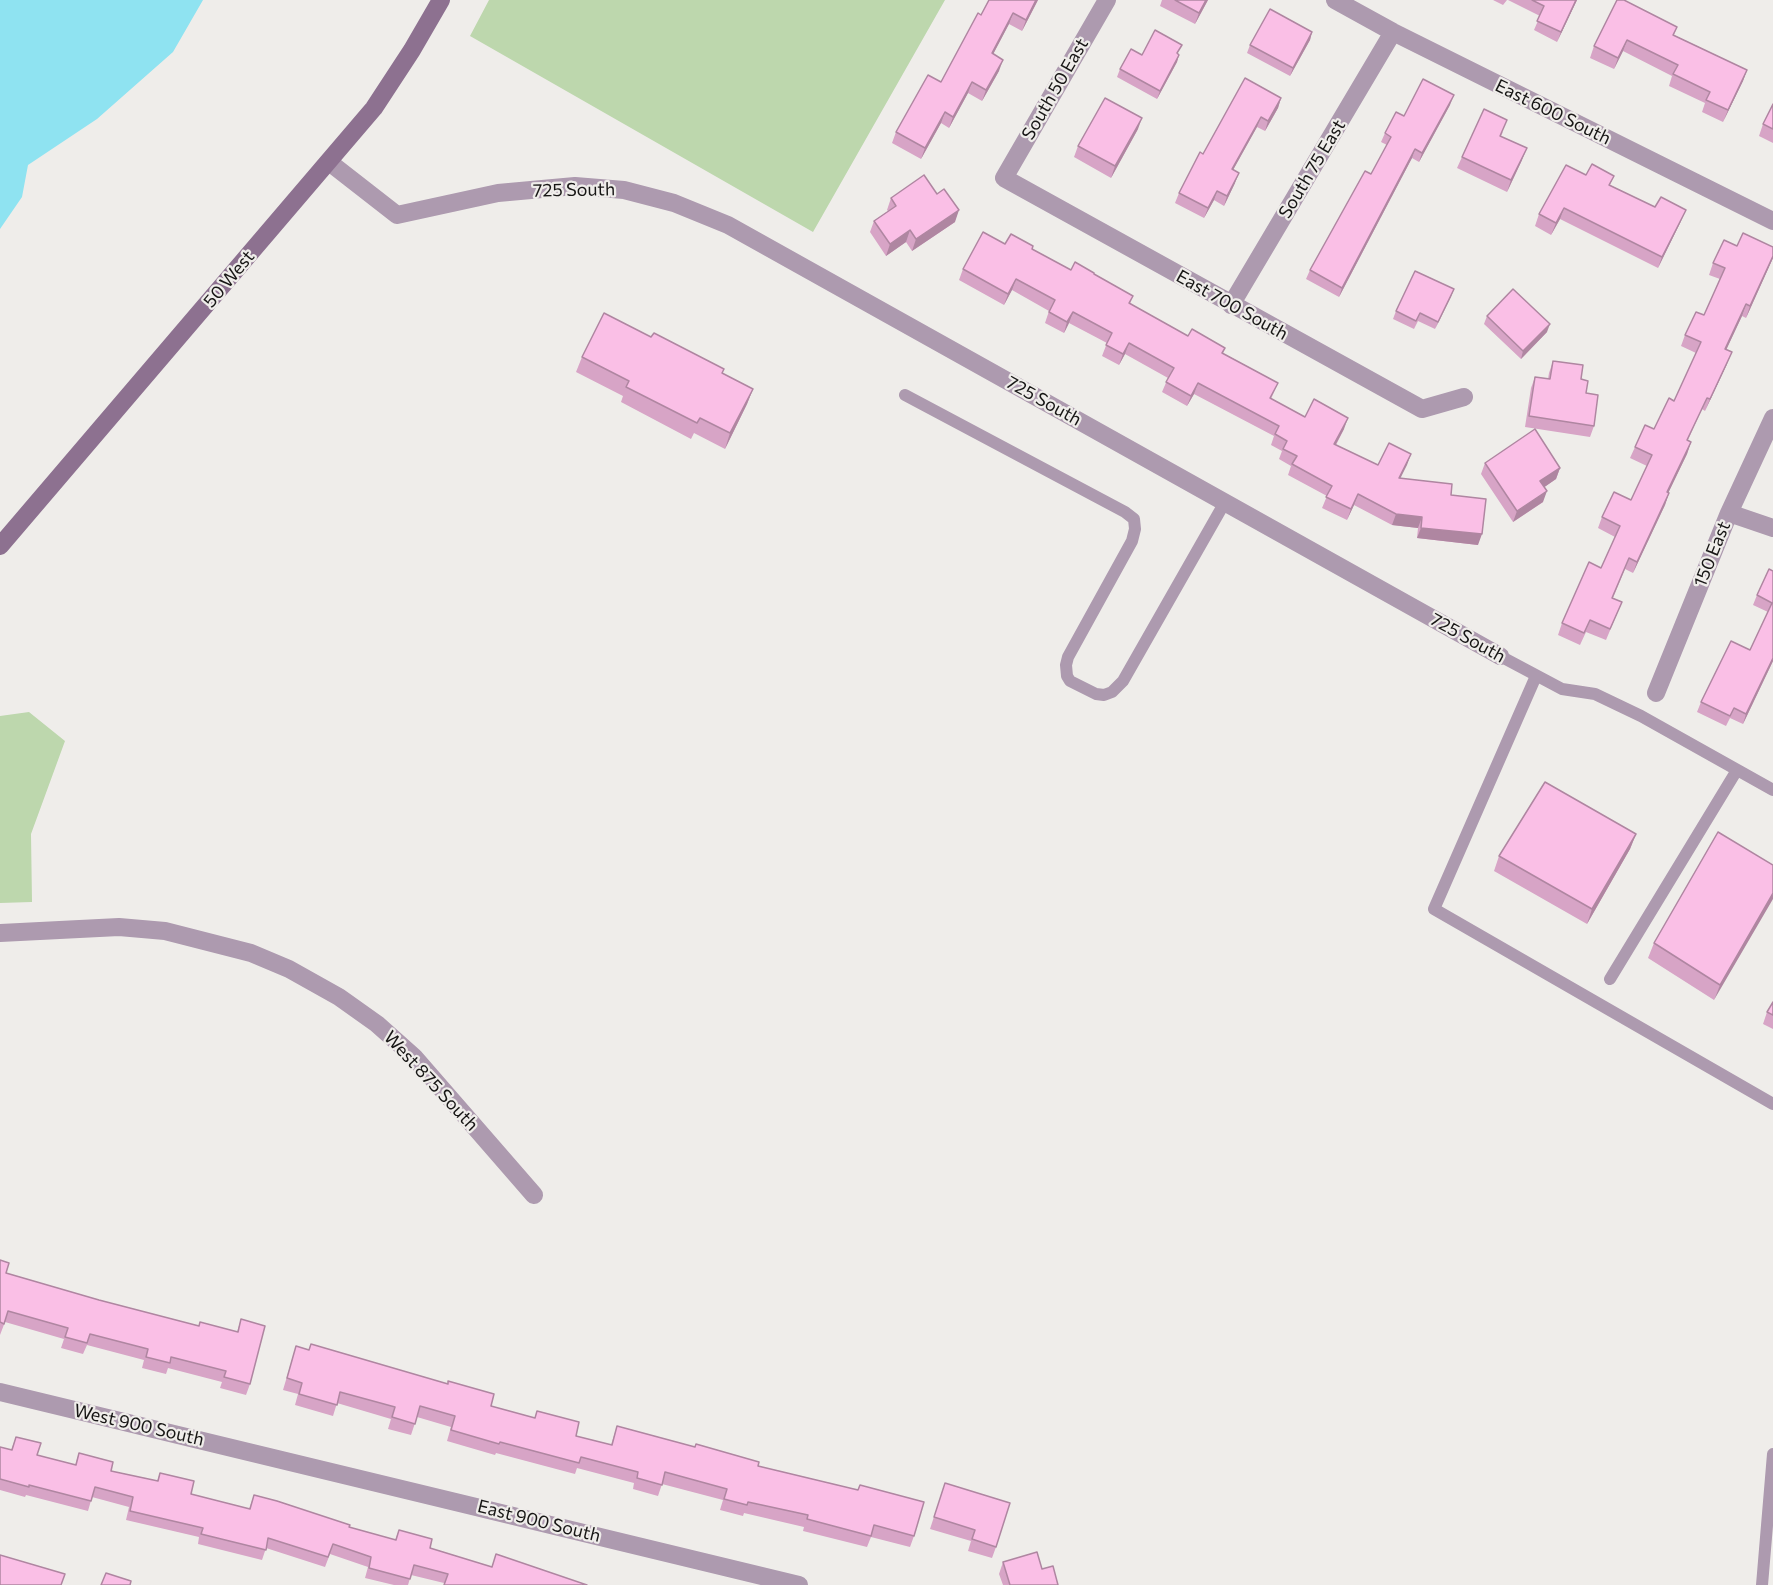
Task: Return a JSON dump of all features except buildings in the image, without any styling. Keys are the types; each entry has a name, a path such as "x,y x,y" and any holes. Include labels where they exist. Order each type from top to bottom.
{"street":[{"name":"50 West","path":"0,546 374,108 441,0"},
{"name":"South 50 East","path":"1004,178 1107,0"},
{"name":"East 600 South","path":"1335,0 1393,32 1773,221"},
{"name":"South 75 East","path":"1231,305 1393,32"},
{"name":"725 South","path":"329,162 397,215 498,193 575,186 624,190 674,203 739,231 1500,656"},
{"name":"East 700 South","path":"1004,178 1422,409 1464,397"},
{"name":"150 East","path":"1656,693 1729,513 1773,418"},
{"path":"1729,513 1773,528"},
{"name":"West 875 South","path":"0,933 118,927 165,931 251,952 289,969 339,997 385,1030 414,1057 534,1195"},
{"name":"West 900 South","path":"0,1392 278,1458"},
{"name":"East 900 South","path":"278,1458 800,1585"}],"lane":[{"path":"905,395 1125,512 1134,519 1135,529 1132,541 1068,657 1066,665 1066,676 1070,681 1096,694 1104,695 1112,692 1123,681 1225,502"},
{"name":"725 South","path":"1500,656 1562,689 1595,694 1641,716 1773,790"},
{"path":"1536,676 1434,909 1773,1104"},
{"path":"1610,979 1737,770"},
{"path":"1762,1585 1773,1454"}],"green space":[{"path":"489,0 945,0 813,232 470,36"},
{"path":"29,712 65,741 31,834 32,902 0,903 0,716"}],"water":[{"path":"0,0 203,0 173,52 97,119 28,165 22,197 0,229"}]}
